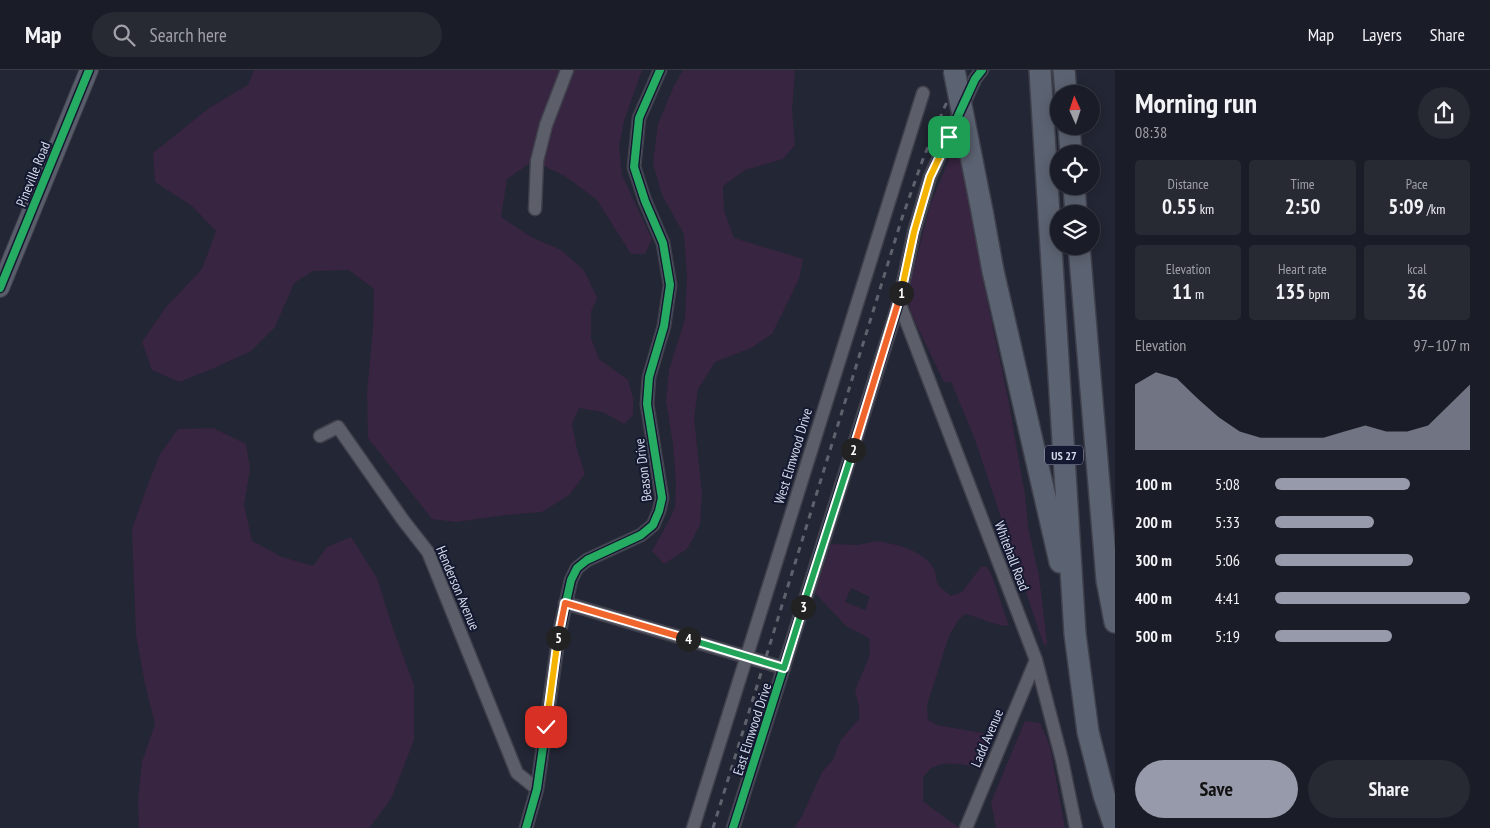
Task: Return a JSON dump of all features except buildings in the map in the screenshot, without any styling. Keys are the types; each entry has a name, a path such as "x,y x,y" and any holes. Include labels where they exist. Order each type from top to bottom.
{"highway":[{"path":"954,70 993,271 1057,547 1075,634"},
{"path":"1064,70 1065,85"},
{"name":"US 27","path":"1040,74 1075,634 1088,732 1104,795 1115,827"},
{"name":"US 27","path":"1080,255 1107,580 1115,622"}],"main road":[{"name":"Pineville Road","path":"0,288 88,70"}],"street":[{"path":"535,209 537,161 546,125 567,70"},
{"name":"Beason Drive","path":"526,828 537,789 559,634 571,580 577,568 587,560 641,535 653,525 662,498 647,404 649,377 664,326 670,285 663,243 645,201 634,167 639,118 660,70"},
{"name":"East Elmwood Drive","path":"733,828 899,302 914,232 930,177 975,79 982,70"},
{"name":"West Elmwood Drive","path":"693,828 924,93"},
{"name":"Whitehall Road","path":"899,302 1036,660 1062,760 1076,828"},
{"name":"Henderson Avenue","path":"320,436 338,427 428,552 517,773 537,789"},
{"path":"565,603 784,668"},
{"name":"Ladd Avenue","path":"966,828 1036,660"}],"shaded area":[{"path":"254,70 642,70 624,121 619,147 622,175 652,239 645,254 631,254 597,200 565,176 533,161 507,179 501,217 531,237 561,250 584,270 597,298 591,312 591,338 599,359 628,380 633,398 633,415 624,424 603,412 579,408 572,424 585,474 569,495 542,512 456,522 432,519 368,438 367,392 373,329 374,289 349,270 313,271 294,283 275,327 251,351 179,382 152,370 142,342 166,307 202,269 216,231 192,206 155,182 153,153 209,108 248,85"},
{"path":"683,70 795,70 792,110 795,145 783,159 745,170 723,186 724,211 734,238 803,259 799,279 772,334 751,348 715,362 698,389 694,418 702,493 700,525 687,549 664,564 652,551 675,508 676,482 673,444 666,401 669,370 685,319 687,276 684,234 662,195 653,163 658,124"},
{"path":"957,140 984,286 1007,393 1025,495 1028,527 1039,576 1046,646 1042,640 974,437 951,382 944,382 910,309 908,296 910,284 930,205"},
{"path":"213,428 246,444 250,469 244,505 252,541 282,557 313,566 327,547 351,537 377,578 393,629 414,685 414,740 391,799 369,828 139,828 138,800 142,762 155,724 136,635 132,529 160,454 178,429"},
{"path":"877,541 893,544 918,554 931,564 935,571 937,583 951,596 962,592 981,567 987,567 992,576 1009,626 998,625 965,614 959,619 949,636 927,705 928,720 937,725 982,733 991,741 989,752 978,768 949,763 932,768 923,777 923,801 960,828 794,828 802,816 822,772 833,760 840,741 859,719 859,707 855,690 870,655 869,638 846,626 815,593 831,544 858,545","holes":["851,588 870,597 865,610 845,602"]},
{"path":"1025,721 1040,723 1050,746 1065,828 996,828 991,802"}],"railway":[{"path":"713,828 902,218 923,159 945,106 965,70"}],"cycle path":[{"path":"0,288 89,70"},
{"path":"526,828 537,789 559,634 571,580 577,568 587,560 641,535 653,525 662,498 647,404 649,377 664,326 670,285 663,243 645,201 634,167 639,118 660,70"},
{"path":"733,828 899,302 914,232 930,177 975,79 982,70"}],"route":[{"path":"546,727 565,603 784,668 899,302 914,232 930,177 949,137"}]}
